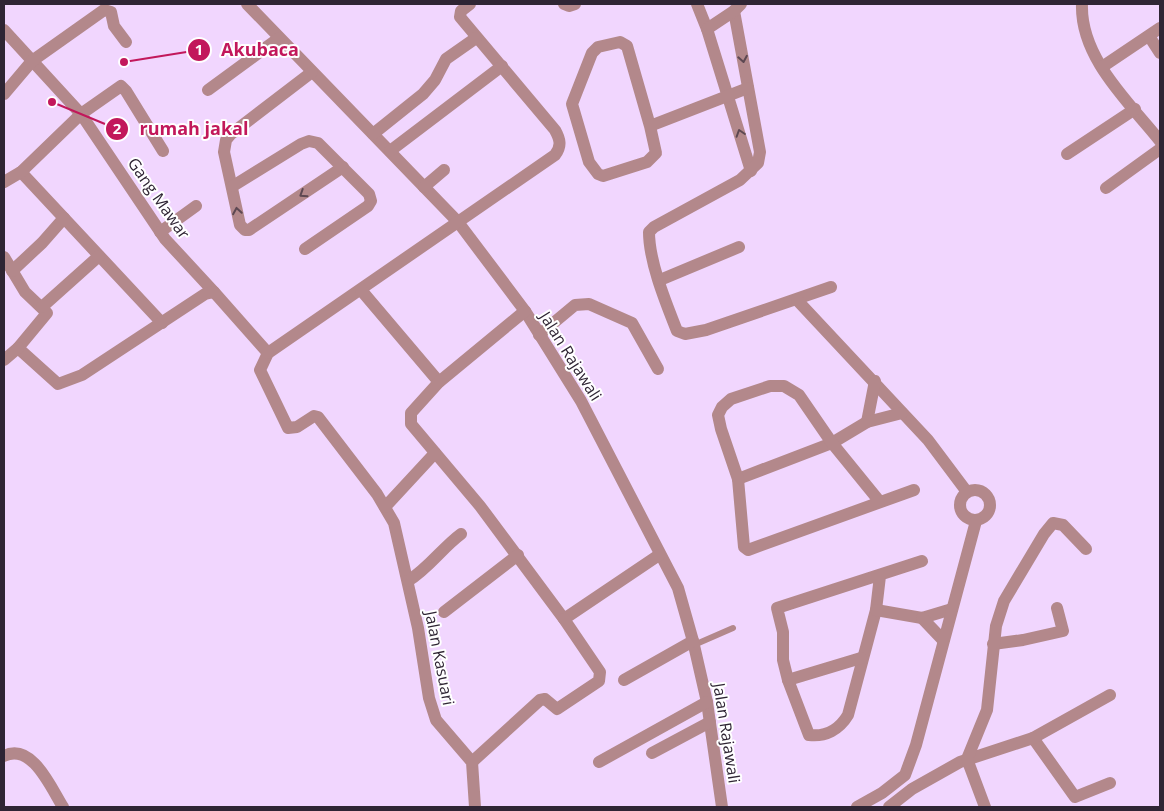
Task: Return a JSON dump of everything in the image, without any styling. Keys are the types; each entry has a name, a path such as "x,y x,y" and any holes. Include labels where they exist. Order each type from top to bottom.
{"street":[{"name":"Jalan Rajawali","path":"246,4 458,222 540,335 581,401 659,555 678,588 694,643 707,702 722,807"},
{"path":"268,353 555,155 559,149 559,137 555,130 460,18 461,11 470,4"},
{"path":"564,4 569,6 575,4"},
{"path":"696,4 707,29 751,171"},
{"path":"1082,4 1083,28 1102,67 1160,141"},
{"path":"707,29 737,7 748,88 760,152 758,163 740,180 651,230 650,243 677,330 685,334 706,330 831,287"},
{"path":"4,94 32,61 104,10 110,12 114,26 126,42"},
{"path":"1102,67 1160,28"},
{"name":"Gang Mawar","path":"4,30 81,114 160,232 268,353"},
{"path":"1149,36 1160,53"},
{"path":"208,90 279,38"},
{"path":"373,134 424,94 435,80 446,58 476,38"},
{"path":"620,42 627,46 650,126 656,153 647,162 603,176 594,169 572,108 585,74 588,58 598,47 620,42"},
{"path":"390,151 502,66"},
{"path":"312,72 242,124 226,140 224,152 233,186 240,225 245,230 249,230 343,167"},
{"path":"4,182 21,172 81,114 121,86 132,99 163,151"},
{"path":"650,126 748,88"},
{"path":"1067,154 1135,109"},
{"path":"233,186 309,140 318,143 369,194 371,201 368,206 305,249"},
{"path":"1106,188 1160,149"},
{"path":"424,187 444,170"},
{"path":"21,172 162,323"},
{"path":"160,232 196,206"},
{"path":"12,271 42,243 64,218"},
{"path":"660,280 739,247"},
{"path":"42,306 99,256"},
{"path":"4,257 25,292 46,311 46,315 20,350 4,360"},
{"path":"361,290 439,382"},
{"path":"20,350 58,384 82,375 205,294 214,292"},
{"path":"797,300 875,381 928,440 967,492"},
{"path":"540,335 574,306 589,304 632,323 658,369"},
{"path":"475,807 472,762 540,700 544,699 558,709 599,681 600,672 518,555 411,424 410,418 414,408 439,382 524,312"},
{"name":"Jalan Kasuari","path":"268,353 260,365 261,375 288,428 297,427 314,416 318,417 385,507 394,523 418,628 429,698 436,720 472,762"},
{"path":"867,422 875,381"},
{"path":"880,502 832,443 799,396 784,386 776,384 731,400 722,407 718,415 738,479 744,547 748,550 914,490"},
{"path":"738,479 832,443 867,422 902,413"},
{"path":"385,507 435,454"},
{"path":"978,490 986,494 990,502 990,511 984,518 976,521 967,520 961,513 959,505 967,492 978,490"},
{"path":"857,807 882,793 905,775 916,745 942,640 976,521"},
{"path":"985,807 967,759 987,710 993,644 996,626 1004,601 1050,525 1056,522 1063,525 1086,549"},
{"path":"408,581 424,570 440,550 461,534"},
{"path":"444,612 518,555"},
{"path":"564,619 659,555"},
{"path":"880,576 876,610 861,658 848,715 840,725 823,736 809,735 788,680 783,660 783,632 777,608 922,561"},
{"path":"876,610 922,618 952,608"},
{"path":"993,644 1023,640 1063,631 1057,608"},
{"path":"922,618 942,640"},
{"path":"624,680 694,643"},
{"path":"788,680 861,658"},
{"path":"889,807 912,789 967,759 1033,738 1110,695"},
{"path":"599,762 707,702"},
{"path":"652,753 710,722"},
{"path":"1033,738 1075,797 1110,783"},
{"path":"4,756 10,753 18,753 31,760 63,807"}],"lane":[{"path":"694,643 733,628"}],"place":[{"name":"Akubaca","path":"124,62"},
{"name":"rumah jakal","path":"52,102"}]}
